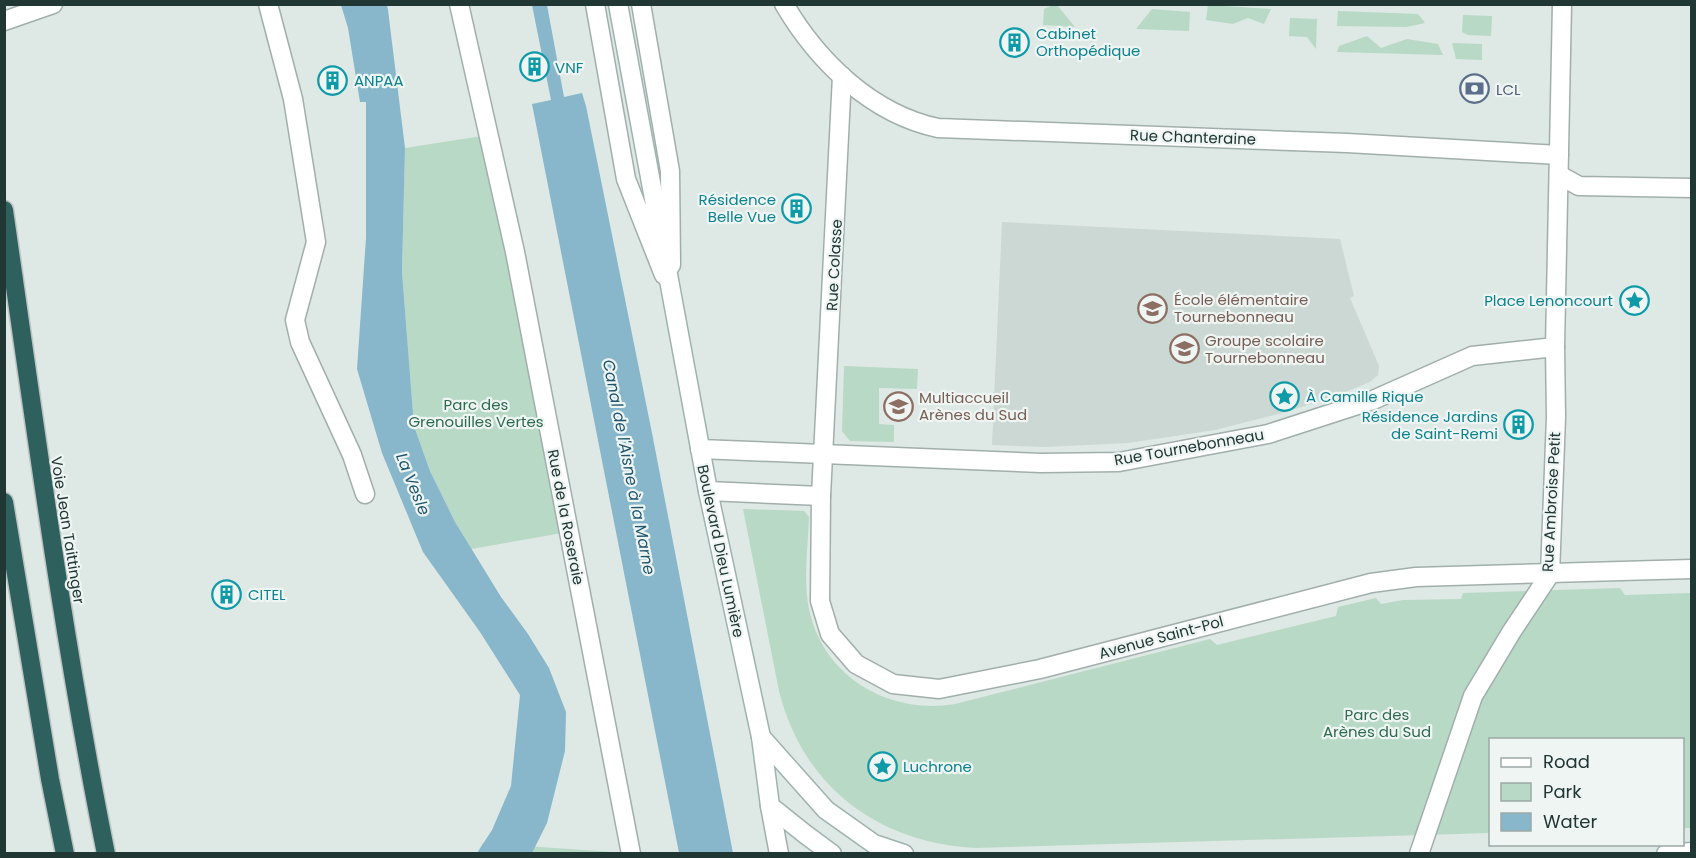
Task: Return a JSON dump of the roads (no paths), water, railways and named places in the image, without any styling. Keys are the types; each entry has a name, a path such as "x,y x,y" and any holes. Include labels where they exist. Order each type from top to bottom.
{"highway":[{"name":"Voie Jean Taittinger","path":"4,210 43,493 89,770 106,854"},
{"path":"4,502 50,779 65,854"}],"street":[{"path":"4,21 53,4"},
{"path":"268,4 294,99 316,242 295,320 300,342 352,455 365,494"},
{"name":"Rue de la Roseraie","path":"459,4 515,252 631,854"},
{"name":"Boulevard Dieu Lumière","path":"594,4 627,179 672,297"},
{"name":"Boulevard Dieu Lumière","path":"618,4 708,491 761,737 779,854"},
{"name":"Boulevard Dieu Lumière","path":"641,4 670,171 672,297"},
{"name":"Rue Chanteraine","path":"784,4 796,14 817,51 865,96 881,106 938,128 1347,143 1559,155"},
{"name":"Rue Ambroise Petit","path":"1419,854 1473,696 1550,574 1556,417 1555,347 1562,4"},
{"name":"Rue Colasse","path":"825,454 842,76"},
{"path":"1558,175 1580,186 1692,189"},
{"name":"Rue Tournebonneau","path":"700,449 1041,463 1119,462 1268,434 1373,400 1472,356 1555,347"},
{"name":"Avenue Saint-Pol","path":"825,454 821,496 820,601 830,634 856,664 893,684 939,689 1040,669 1371,583 1416,577 1692,569"},
{"path":"708,491 821,496"},
{"path":"761,737 825,810 874,843 904,854"},
{"path":"770,806 832,854"},
{"path":"1666,854 1692,852"}],"water":[{"name":"La Vesle","path":"341,5 387,5 388,10 405,148 402,272 414,426 430,471 455,522 501,597 549,668 566,712 565,751 547,823 532,853 477,853 492,830 511,786 520,695 480,632 423,552 382,453 357,369 366,238 366,102 360,102 348,28"},
{"name":"Canal de l'Aisne à la Marne","path":"532,5 547,5 564,97 582,93 586,106 733,853 679,853 532,104 551,100"}],"place":[{"name":"Cabinet Orthopédique","path":"1015,42"},
{"name":"VNF","path":"534,67"},
{"name":"ANPAA","path":"333,80"},
{"name":"LCL","path":"1475,89"},
{"name":"Résidence Belle Vue","path":"797,208"},
{"name":"Place Lenoncourt","path":"1634,300"},
{"name":"École élémentaire Tournebonneau","path":"1153,308"},
{"name":"Groupe scolaire Tournebonneau","path":"1184,349"},
{"name":"À Camille Rique","path":"1285,396"},
{"name":"Multiaccueil Arènes du Sud","path":"898,406"},
{"name":"Résidence Jardins de Saint-Remi","path":"1519,425"},
{"name":"CITEL","path":"227,594"},
{"name":"Luchrone","path":"882,766"}],"park label":[{"name":"Parc des Grenouilles Vertes","path":"476,412"},
{"name":"Parc des Arènes du Sud","path":"1377,722"}]}
